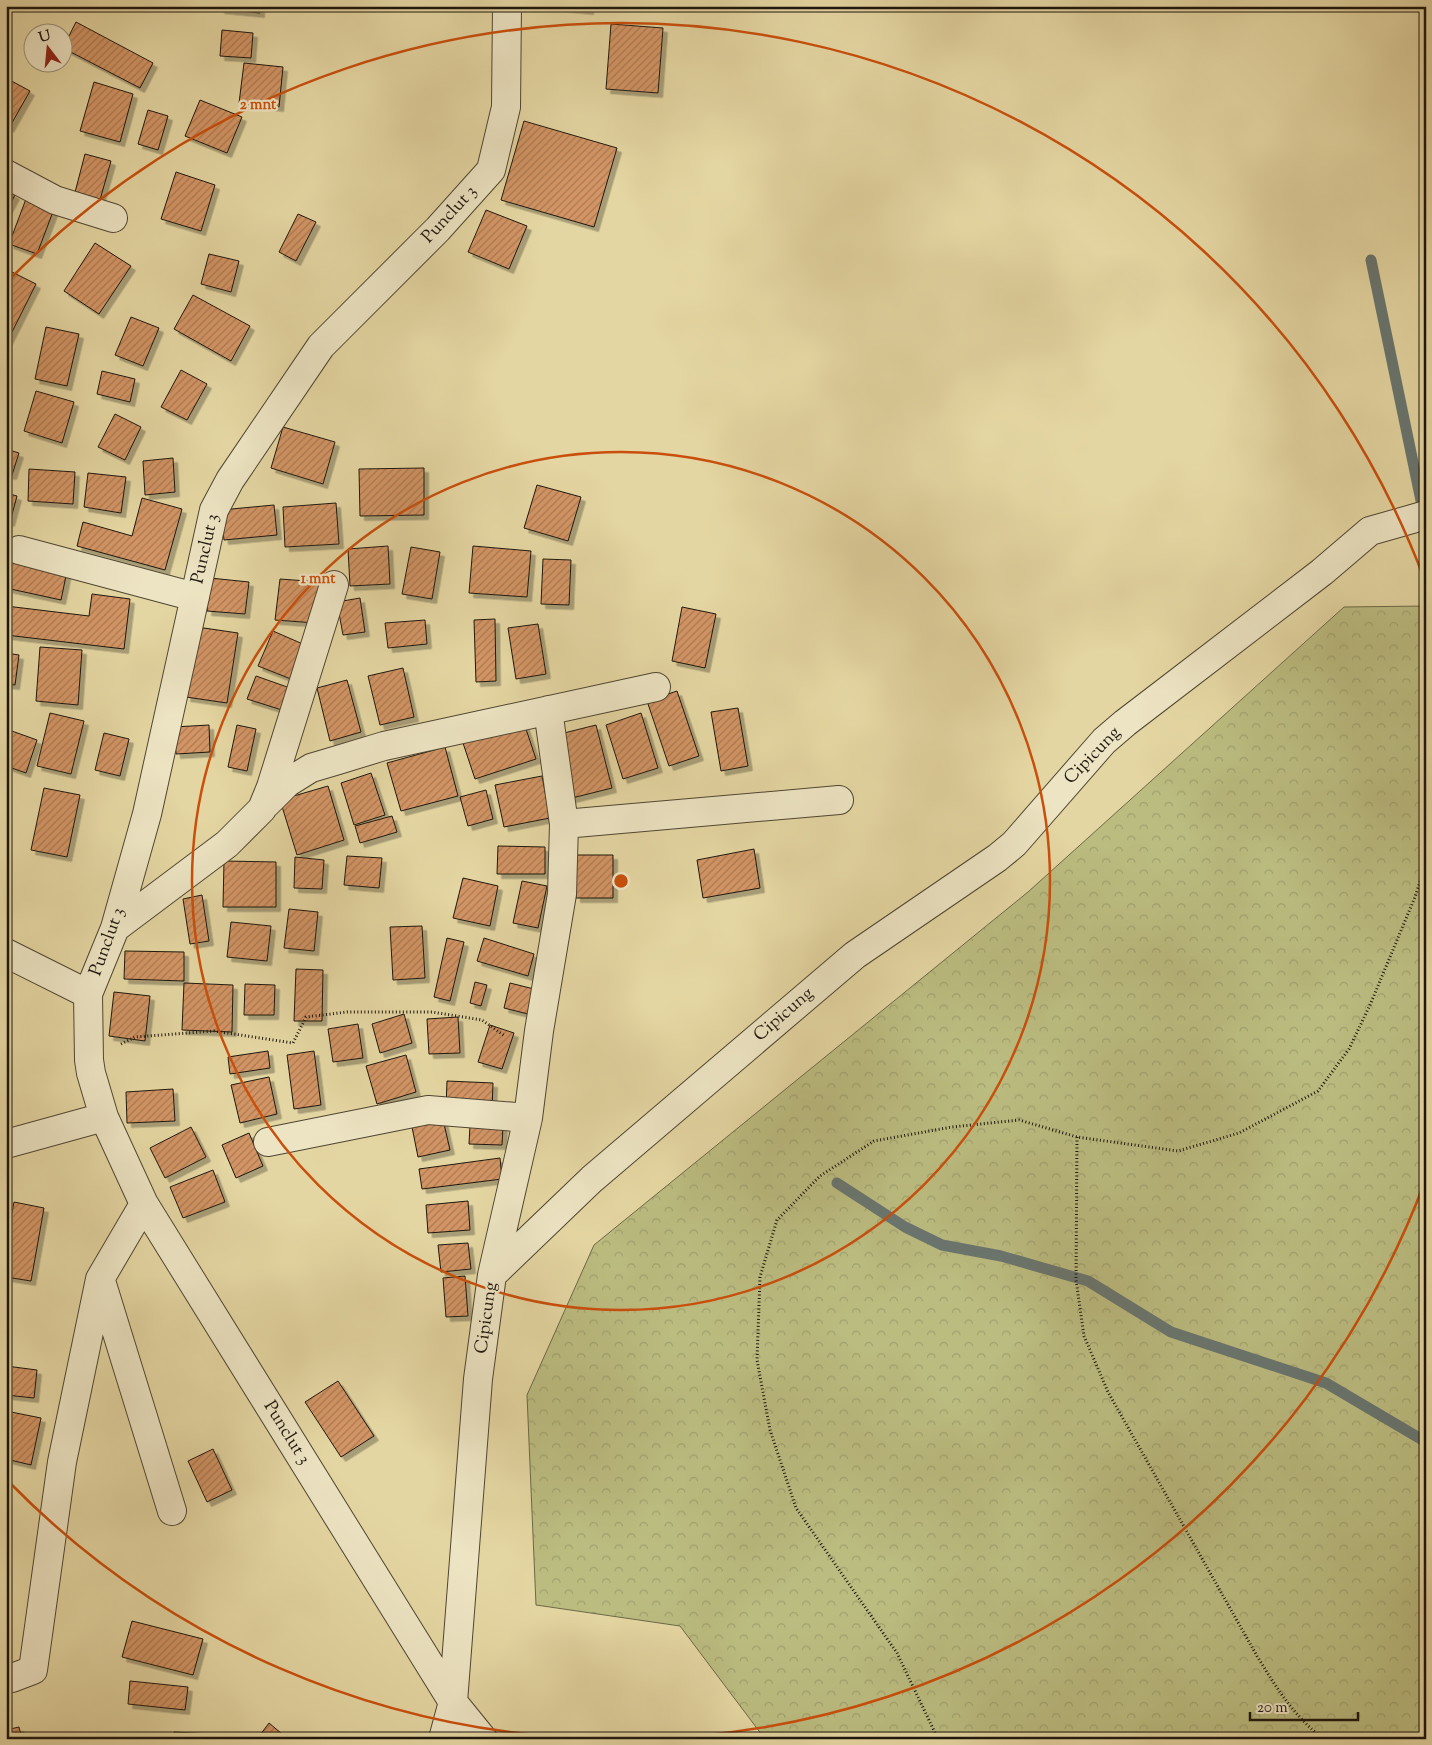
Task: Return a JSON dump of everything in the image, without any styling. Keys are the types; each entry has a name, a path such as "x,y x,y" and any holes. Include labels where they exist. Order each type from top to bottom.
{"street":[{"name":"Punclut 3","path":"483,1739 453,1702 144,1204 104,1117 91,1073 89,1060 88,994 115,928 147,814 214,510 230,480 321,346 438,229 491,170 506,107 507,6"},
{"path":"6,174 55,200 113,218"},
{"name":"Cipicung","path":"443,1739 453,1702 478,1379 492,1275 592,1179 855,955 1014,844 1087,760 1125,723 1322,572 1370,531 1426,515"},
{"path":"19,550 196,597"},
{"path":"262,808 271,787 334,585"},
{"path":"115,928 227,844 287,784 311,768 384,746 656,687"},
{"path":"492,1275 528,1118 539,1030 562,894 564,824 548,710"},
{"path":"564,824 839,800"},
{"path":"6,953 88,994"},
{"path":"268,1142 428,1110 528,1118"},
{"path":"6,1144 104,1117"},
{"path":"6,1678 12,1678 33,1670 62,1462 100,1279 144,1204"},
{"path":"100,1279 172,1511"}],"path":[{"path":"938,1739 897,1653 796,1508 770,1430 757,1360 760,1278 777,1220 820,1176 874,1141 952,1127 1019,1120 1077,1137 1178,1151 1239,1133 1318,1091 1348,1050 1370,1005 1415,897 1426,864"},
{"path":"89,1060 135,1036 214,1031 293,1042 306,1017 347,1012 432,1012 482,1020"},
{"path":"1077,1137 1076,1280 1084,1336 1108,1392 1282,1698 1324,1739"}],"green space":[{"path":"1426,606 1426,1739 765,1739 680,1626 536,1605 527,1395 594,1245 1028,892 1344,607"}],"building":[{"path":"220,6 260,6 260,13 220,9"},
{"path":"549,6 589,6 589,10"},
{"path":"76,22 153,63 140,88 72,53 72,30"},
{"path":"611,24 663,28 658,93 606,89"},
{"path":"222,30 253,33 251,58 220,56"},
{"path":"244,63 283,67 279,107 239,103"},
{"path":"6,78 30,91 9,128 6,127"},
{"path":"94,82 133,94 120,142 80,131"},
{"path":"200,100 242,117 227,153 185,136"},
{"path":"148,110 168,116 158,150 138,144"},
{"path":"524,121 617,148 594,227 501,200"},
{"path":"85,154 111,161 98,207 73,200"},
{"path":"176,172 215,185 201,231 161,219"},
{"path":"6,190 15,195 6,212"},
{"path":"26,199 54,209 37,254 9,244"},
{"path":"486,210 527,226 509,269 468,252"},
{"path":"298,214 316,222 296,261 279,252"},
{"path":"95,243 131,266 99,314 64,291"},
{"path":"209,254 239,261 231,292 201,284"},
{"path":"6,269 36,284 8,340 6,339"},
{"path":"193,295 250,326 231,361 174,329"},
{"path":"131,317 159,328 143,366 115,355"},
{"path":"46,327 79,334 67,386 35,379"},
{"path":"181,370 207,384 187,420 161,407"},
{"path":"102,371 135,379 130,402 97,394"},
{"path":"36,391 74,402 62,443 24,431"},
{"path":"115,414 141,427 125,460 98,447"},
{"path":"283,427 335,442 323,484 271,468"},
{"path":"6,449 19,453 12,475 6,474"},
{"path":"173,458 175,492 145,495 143,461"},
{"path":"424,468 424,515 360,516 359,469"},
{"path":"29,469 75,472 73,504 28,501"},
{"path":"88,473 126,477 121,513 84,507"},
{"path":"537,485 581,497 568,541 524,528"},
{"path":"6,493 17,496 10,522 6,521"},
{"path":"142,498 182,509 165,570 77,546 83,522 132,536"},
{"path":"336,503 339,544 285,547 283,507"},
{"path":"274,505 277,535 224,540 221,510"},
{"path":"388,546 390,584 350,586 348,549"},
{"path":"473,546 531,551 527,597 469,593"},
{"path":"411,547 440,552 432,599 402,594"},
{"path":"6,557 67,571 61,600 6,588"},
{"path":"543,559 571,560 569,605 541,604"},
{"path":"210,578 249,582 245,614 207,611"},
{"path":"280,579 320,582 316,623 275,620"},
{"path":"92,594 130,599 124,649 6,635 6,606 89,616"},
{"path":"360,598 365,632 343,635 337,602"},
{"path":"682,607 716,614 705,668 672,661"},
{"path":"495,619 496,681 476,682 474,620"},
{"path":"425,620 427,644 388,648 385,623"},
{"path":"538,624 546,674 516,679 508,628"},
{"path":"197,627 238,633 227,703 186,697"},
{"path":"273,631 305,645 291,679 258,666"},
{"path":"40,647 82,650 78,705 36,701"},
{"path":"6,653 19,655 15,685 6,684"},
{"path":"403,668 414,717 380,725 368,676"},
{"path":"256,676 290,688 282,710 247,699"},
{"path":"347,680 361,732 330,741 317,688"},
{"path":"677,691 699,756 669,766 647,701"},
{"path":"738,708 748,766 721,771 711,712"},
{"path":"50,713 84,721 71,774 37,766"},
{"path":"641,713 658,768 623,779 606,725"},
{"path":"523,720 536,759 475,779 462,740"},
{"path":"209,725 210,752 176,754 174,727"},
{"path":"237,725 256,729 247,771 228,767"},
{"path":"596,725 612,788 568,799 552,736"},
{"path":"9,730 37,740 26,773 6,766 6,738"},
{"path":"104,733 129,739 120,776 95,770"},
{"path":"445,747 458,796 401,811 387,763"},
{"path":"371,773 385,815 354,825 341,783"},
{"path":"542,776 550,818 504,827 495,785"},
{"path":"328,786 344,840 297,855 280,800"},
{"path":"44,788 80,795 67,857 31,850"},
{"path":"486,790 493,819 468,826 460,797"},
{"path":"392,816 397,832 360,843 355,826"},
{"path":"498,846 545,847 545,874 497,874"},
{"path":"754,849 760,888 703,898 697,860"},
{"path":"575,855 613,855 613,898 576,898"},
{"path":"347,856 382,858 379,888 344,885"},
{"path":"295,857 324,860 322,889 294,888"},
{"path":"224,861 276,862 276,907 223,907"},
{"path":"463,878 498,886 490,926 453,918"},
{"path":"522,881 547,886 538,928 513,923"},
{"path":"202,895 209,941 190,944 183,899"},
{"path":"289,909 318,912 314,951 284,948"},
{"path":"231,922 271,926 267,961 227,957"},
{"path":"422,926 425,978 393,980 390,927"},
{"path":"447,938 464,942 450,1001 434,997"},
{"path":"484,938 534,954 528,976 477,961"},
{"path":"125,951 184,952 184,981 124,979"},
{"path":"296,969 323,970 322,1021 294,1021"},
{"path":"475,982 487,985 481,1006 470,1003"},
{"path":"184,983 233,985 232,1032 182,1030"},
{"path":"510,983 534,989 528,1014 504,1008"},
{"path":"245,984 275,985 274,1015 244,1015"},
{"path":"114,992 150,996 145,1041 109,1036"},
{"path":"404,1014 412,1043 380,1053 372,1024"},
{"path":"458,1017 460,1053 429,1054 427,1019"},
{"path":"358,1024 363,1058 333,1062 328,1029"},
{"path":"490,1025 514,1033 502,1069 478,1062"},
{"path":"268,1051 270,1068 230,1074 228,1057"},
{"path":"314,1051 321,1105 294,1109 287,1055"},
{"path":"406,1055 416,1092 377,1104 366,1066"},
{"path":"269,1077 277,1114 240,1123 231,1085"},
{"path":"447,1081 493,1083 492,1110 446,1108"},
{"path":"173,1089 175,1121 127,1123 126,1092"},
{"path":"442,1115 450,1150 418,1157 411,1122"},
{"path":"470,1126 503,1126 502,1145 469,1144"},
{"path":"191,1127 206,1157 165,1178 150,1148"},
{"path":"249,1133 263,1166 236,1178 222,1145"},
{"path":"500,1158 502,1179 422,1189 419,1169"},
{"path":"213,1170 225,1202 183,1218 170,1187"},
{"path":"468,1201 470,1230 428,1233 426,1205"},
{"path":"14,1202 44,1208 31,1281 6,1277 6,1244"},
{"path":"468,1243 471,1269 441,1272 438,1245"},
{"path":"465,1276 468,1316 446,1317 443,1278"},
{"path":"6,1366 37,1370 34,1398 6,1395"},
{"path":"338,1381 374,1436 341,1457 305,1402"},
{"path":"6,1411 41,1418 31,1465 6,1459"},
{"path":"213,1449 232,1490 207,1502 188,1461"},
{"path":"132,1621 203,1639 193,1675 122,1657"},
{"path":"130,1681 188,1687 185,1710 128,1704"},
{"path":"269,1723 288,1739 257,1739"},
{"path":"19,1727 22,1739 6,1739 6,1730"},
{"path":"174,1732 213,1734 212,1739 174,1739"}],"waterway":[{"path":"1371,260 1424,515"},
{"path":"837,1183 905,1227 942,1245 1001,1256 1088,1281 1171,1332 1326,1383 1426,1442"}]}
